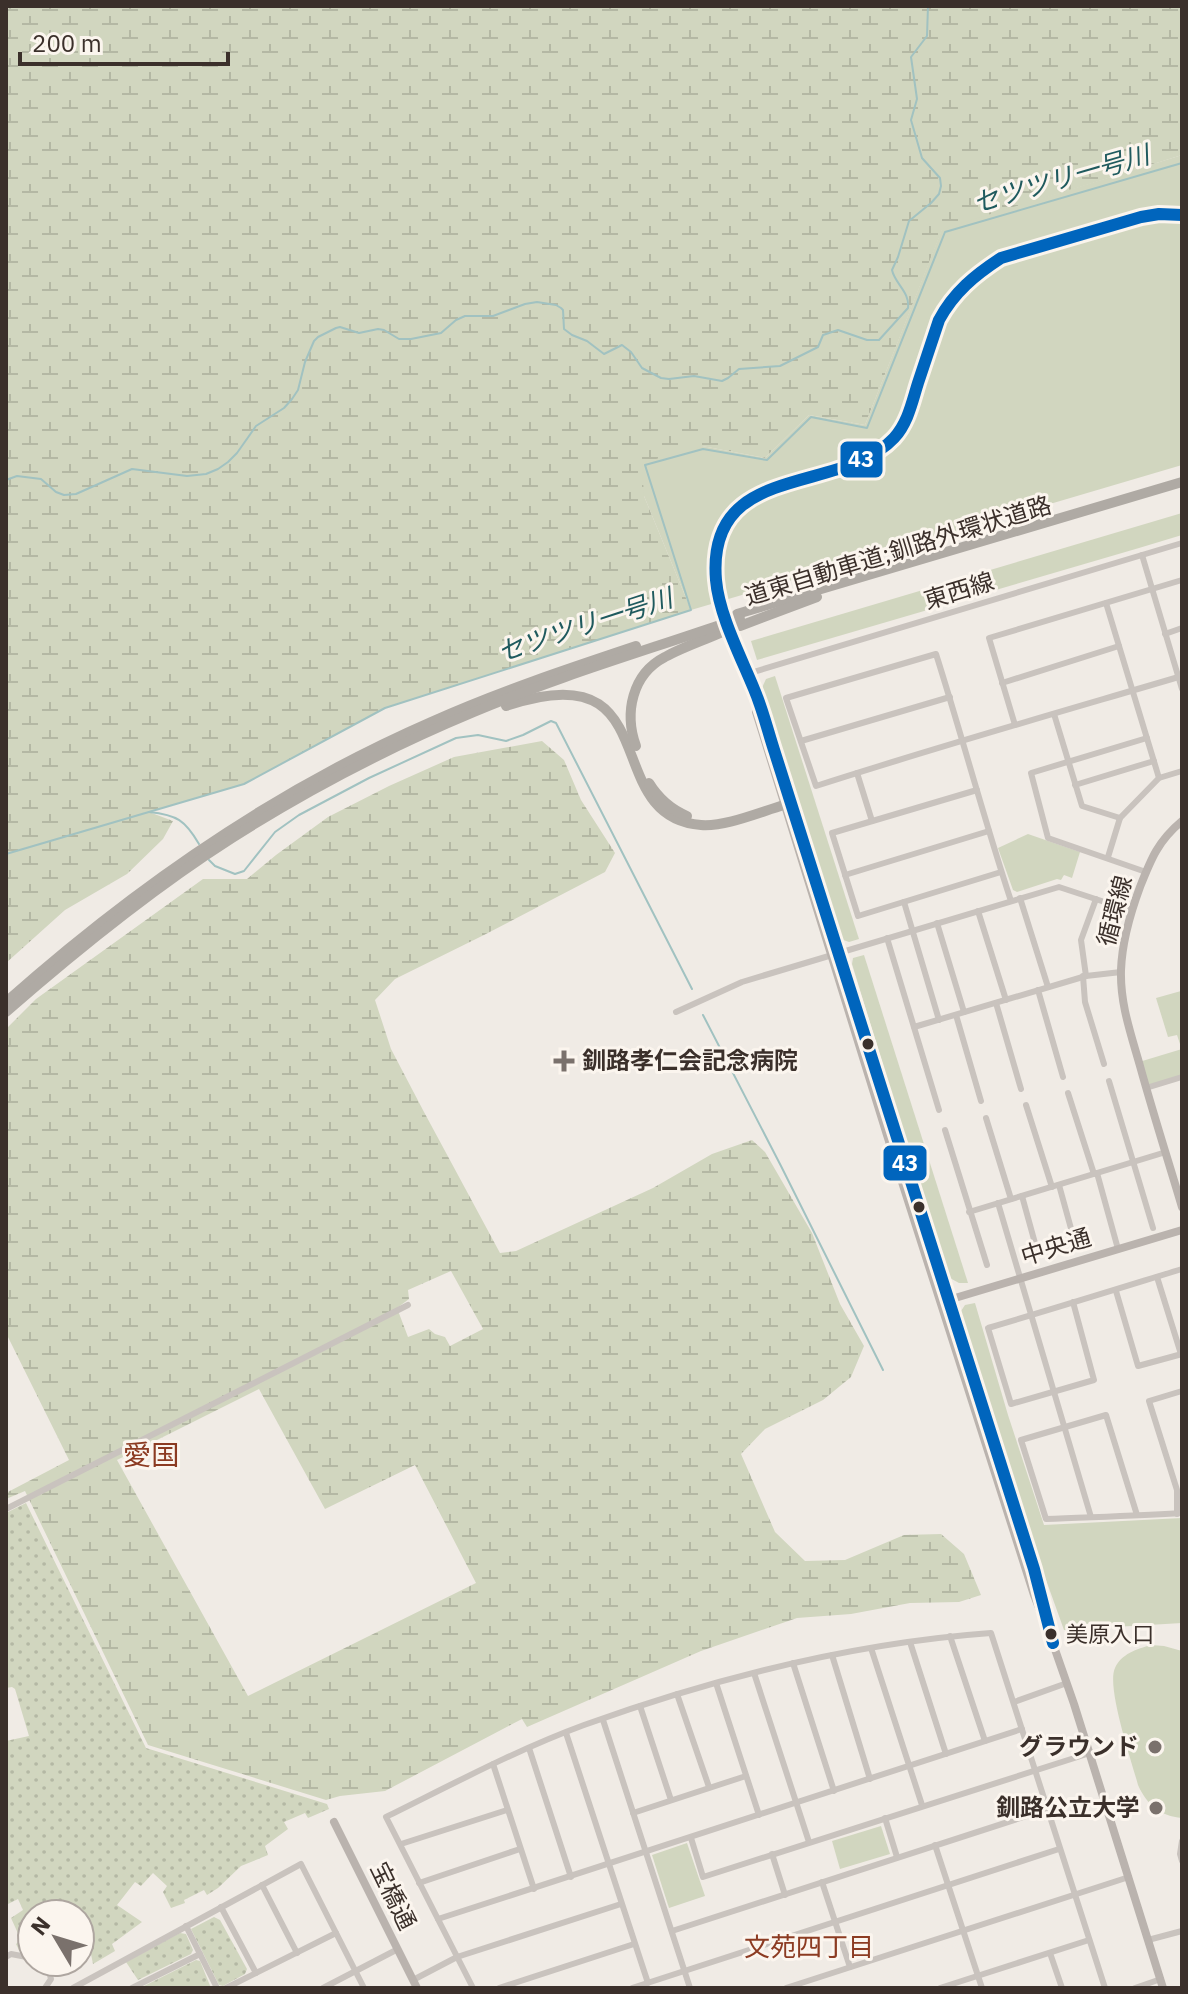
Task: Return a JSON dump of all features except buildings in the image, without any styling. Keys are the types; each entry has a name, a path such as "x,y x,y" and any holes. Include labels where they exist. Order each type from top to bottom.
{"highway":[{"name":"道東自動車道;釧路外環状道路","path":"739,620 1182,485"},
{"name":"道東自動車道;釧路外環状道路","path":"6,1012 169,880 296,799 432,730 534,689 739,620 1182,485"},
{"name":"道東自動車道;釧路外環状道路","path":"6,1002 93,929 166,874 266,808 357,757 428,723 531,682 721,626"},
{"path":"721,626 662,658 639,682 633,694 631,733 648,781 662,801 675,811 697,818 723,816 785,801"},
{"path":"432,730 520,701 567,693 598,704 611,713 625,736 642,783 657,807 671,817 710,825 785,801"}],"street":[{"path":"1135,1988 1162,1984 1067,1683 1034,1595 750,692 747,674 719,599 716,581 721,537 739,509 762,492 863,461 892,440 906,420 939,320 958,292 983,269 1001,258 1141,217 1182,215"},
{"name":"東西線","path":"747,674 1182,543"},
{"path":"1142,555 1182,689"},
{"path":"1015,725 989,638 1182,580"},
{"path":"1106,603 1159,778"},
{"path":"1165,634 1182,628"},
{"path":"1002,683 1119,646"},
{"path":"1011,901 1001,872 963,742 950,697 936,654 786,698 816,786 963,742 1015,725 1180,676"},
{"path":"801,741 950,697"},
{"path":"1054,714 1082,806 1120,818"},
{"path":"1146,872 1048,838 1031,773 1147,738"},
{"path":"1075,785 1154,761"},
{"path":"1108,857 1120,818 1159,778 1182,771"},
{"path":"857,773 872,821"},
{"path":"977,790 832,833 858,916 1001,872"},
{"name":"循環線","path":"1182,821 1159,844 1146,872 1132,911 1121,972 1122,1001 1182,1207"},
{"path":"845,875 989,831"},
{"path":"676,1012 742,982 1059,887 1132,911"},
{"path":"1020,898 1048,987"},
{"path":"1096,899 1081,940 1085,1002 1104,1064"},
{"path":"904,902 939,1020"},
{"path":"978,911 1006,1000"},
{"path":"937,923 964,1012"},
{"path":"887,938 939,1110"},
{"path":"914,1027 1085,976 1121,972"},
{"path":"1038,990 1063,1077"},
{"path":"996,1003 1021,1089"},
{"path":"956,1015 981,1101"},
{"path":"1146,1088 1182,1077"},
{"path":"1109,1081 1153,1228"},
{"path":"1068,1093 1118,1249"},
{"path":"1026,1105 1075,1243"},
{"path":"986,1118 1011,1199"},
{"path":"945,1130 987,1265"},
{"path":"969,1212 1166,1152"},
{"path":"1022,1196 1038,1254"},
{"path":"998,1203 1091,1517"},
{"name":"中央通","path":"944,1301 1182,1230"},
{"path":"1073,1302 1094,1380 1011,1404 988,1328 1073,1302 1116,1291 1182,1269"},
{"path":"1116,1291 1138,1366 1181,1354 1157,1277"},
{"path":"6,1509 408,1305"},
{"path":"1137,1515 1106,1415 1021,1440 1046,1519 1180,1514 1177,1490 1149,1401 1182,1391"},
{"path":"473,1988 386,1817 529,1748 677,1694 832,1655 950,1636 991,1633 1105,1988"},
{"path":"950,1636 985,1741"},
{"path":"910,1642 946,1754"},
{"path":"871,1648 922,1805"},
{"path":"832,1655 870,1779"},
{"path":"793,1663 834,1791"},
{"path":"754,1673 809,1842"},
{"path":"716,1683 759,1815"},
{"path":"1014,1702 1067,1683"},
{"path":"677,1694 709,1787"},
{"path":"640,1706 671,1800"},
{"path":"603,1720 690,1988"},
{"path":"438,1919 1022,1729"},
{"path":"566,1733 648,1983"},
{"path":"529,1748 571,1877"},
{"path":"691,1838 703,1877 1090,1753"},
{"path":"493,1764 534,1889"},
{"path":"633,1813 746,1776"},
{"path":"672,1931 1048,1809"},
{"path":"401,1844 507,1810"},
{"path":"885,1818 897,1857"},
{"name":"宝橋通","path":"334,1822 415,1984"},
{"path":"1182,1841 1182,1861"},
{"path":"935,1845 982,1988"},
{"path":"419,1883 520,1849"},
{"path":"632,1988 1059,1849"},
{"path":"772,1854 785,1895"},
{"path":"76,1987 301,1864 364,1988"},
{"path":"786,1988 1129,1876"},
{"path":"822,1882 850,1967"},
{"path":"262,1885 297,1953"},
{"path":"415,1984 457,1957 621,1904"},
{"path":"221,1907 256,1973"},
{"path":"186,1926 217,1988"},
{"path":"1148,1940 1182,1931"},
{"path":"226,1988 336,1933"},
{"path":"940,1988 1089,1940"},
{"path":"499,1988 634,1944"},
{"path":"323,1988 398,1949"},
{"path":"1050,1953 1062,1988"},
{"path":"132,1988 200,1954"},
{"path":"812,1980 814,1988"}],"green space":[{"path":"6,6 1182,6 1182,155 942,230 865,425 809,415 765,458 702,446 644,496 691,610 385,708 244,784 149,812 173,821 163,839 127,874 65,910 6,963"},
{"path":"1182,155 1182,465 691,610 644,496 642,463 702,446 765,458 809,415 865,425 942,229"},
{"path":"1182,513 1182,535 757,660 751,641"},
{"path":"775,676 859,939 849,942 838,938 761,690 766,679"},
{"path":"542,741 564,760 581,800 615,853 605,872 395,979 375,1000 391,1049 500,1253 516,1251 653,1188 712,1154 752,1140 765,1152 812,1233 840,1304 864,1346 851,1377 823,1400 765,1429 741,1454 775,1532 805,1561 845,1560 904,1535 941,1534 964,1554 981,1595 959,1602 910,1603 851,1614 797,1618 701,1651 527,1727 522,1719 385,1791 326,1800 148,1745 25,1491 6,1499 6,1493 69,1460 6,1333 6,1029 36,999 203,879 247,879 328,817 454,757","holes":["451,1271 483,1329 450,1346 445,1337 429,1329 408,1337 397,1308 409,1299 408,1290","259,1389 325,1509 415,1465 476,1583 248,1696 117,1460"]},
{"path":"1028,834 1080,852 1072,878 1064,875 1061,880 1017,892 1013,890 998,848"},
{"path":"864,955 968,1283 959,1283 948,1277 852,964 853,958"},
{"path":"1181,991 1180,1044 1177,1035 1168,1037 1156,998"},
{"path":"1182,1049 1182,1077 1146,1088 1139,1062"},
{"path":"975,1303 1044,1525 1182,1518 1182,1623 1064,1630 1027,1527 959,1314 965,1305"},
{"path":"26,1503 146,1748 327,1804 329,1809 308,1818 305,1813 284,1822 288,1829 265,1846 268,1855 241,1866 207,1895 204,1890 171,1908 163,1892 167,1886 153,1873 141,1886 135,1882 117,1905 142,1922 112,1944 115,1951 96,1962 96,1898 16,1898 6,1905 6,1741 29,1736 15,1689 6,1688 6,1513"},
{"name":"グラウンド","path":"1151,1645 1182,1651 1182,1818 1161,1812 1150,1804 1138,1785 1114,1691 1113,1678 1118,1663 1135,1650"},
{"path":"881,1826 890,1854 840,1869 832,1841"},
{"path":"687,1843 705,1896 669,1908 652,1855"},
{"path":"214,1917 220,1920 247,1969 245,1974 223,1986 219,1985 191,1929"},
{"path":"180,1933 186,1934 193,1950 191,1954 138,1980 126,1962"},
{"path":"196,1960 200,1961 211,1988 140,1988"}],"waterway":[{"path":"6,480 17,476 41,479 64,495 76,494 132,469 187,476 218,469 237,453 256,426 284,408 292,399 298,390 314,341 340,327 359,333 384,330 399,339 411,339 441,333 465,316 493,316 537,302 561,308 564,329 604,354 622,345 642,368 661,378 694,376 722,381 739,369 780,366 818,347 823,335 838,330 867,340 879,340 908,308 907,297 892,270 909,221 931,203 941,186 940,178 922,158 911,120 917,99 911,57 927,36 928,6"},
{"name":"セツツリ一号川","path":"6,854 244,784 385,708 691,610 645,465 703,449 767,460 811,417 867,428 945,232 1182,163"},
{"path":"209,860 215,866 235,874 244,871 275,832 299,815 369,778 456,738 478,735 506,741 551,721 556,723 692,989"},
{"path":"149,812 179,820 199,844"},
{"path":"703,1015 883,1370"}],"transit line":[{"name":"43","path":"1053,1643 1034,1569 763,713 721,607 716,580 719,542 732,515 754,498 781,486 842,468 870,456 894,438 909,412 939,320 958,293 991,264 1001,258 1141,217 1182,215"}],"place":[{"name":"釧路孝仁会記念病院","path":"564,1061"},
{"name":"美原入口","path":"1051,1634"},
{"name":"グラウンド","path":"1155,1747"},
{"name":"釧路公立大学","path":"1156,1808"}],"district":[{"name":"愛国","path":"151,1455"},
{"name":"文苑四丁目","path":"809,1947"}]}
